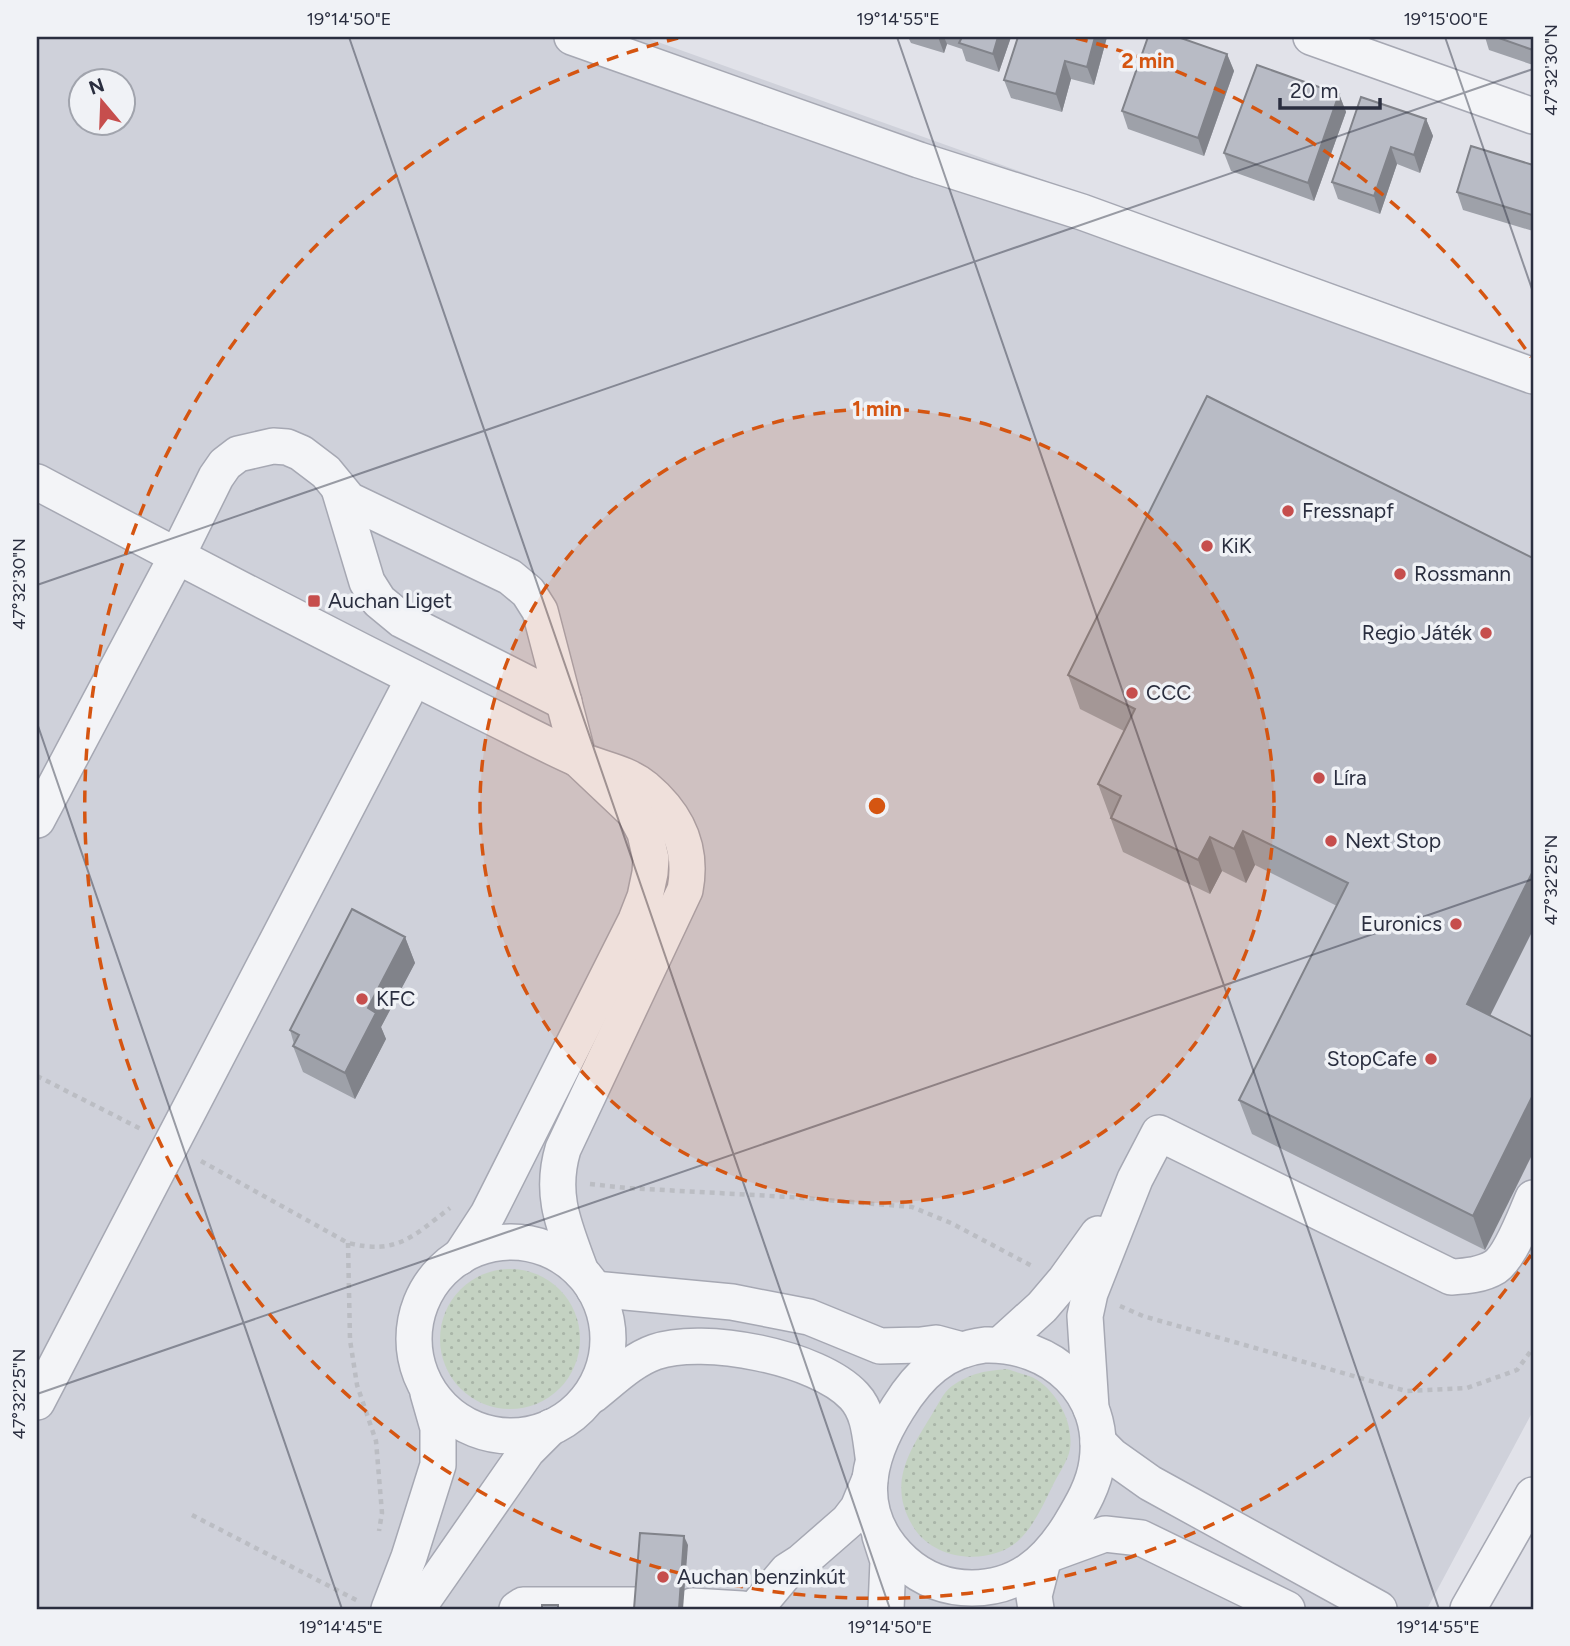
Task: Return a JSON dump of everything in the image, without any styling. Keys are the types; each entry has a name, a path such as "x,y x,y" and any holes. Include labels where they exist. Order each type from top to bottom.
{"street":[{"path":"572,37 919,160 1082,212 1533,376"},
{"path":"1311,37 1533,116"},
{"path":"37,820 216,477 225,464 238,454 272,446 287,447 313,461 326,472 349,500 510,577 528,592 540,611 579,760 634,812 649,846 651,859 648,886 636,920 488,1214 460,1257"},
{"path":"37,482 312,628 579,760 632,779 668,810 682,833 688,860 685,890 563,1149 556,1179 560,1214 587,1280 605,1315 608,1343 604,1364 598,1380 584,1401"},
{"path":"341,492 368,582 379,601 402,620 564,702"},
{"path":"37,1402 414,678"},
{"path":"1000,1345 1042,1307 1078,1286 1159,1133 1451,1277 1472,1275 1494,1267 1504,1258 1533,1198"},
{"path":"372,1601 410,1557 439,1465 440,1448 435,1413 421,1377 414,1348 418,1309 437,1275 460,1257 487,1245 522,1243 549,1249 564,1258 587,1280 732,1302 808,1317 880,1346 936,1343 962,1350"},
{"path":"1036,1609 1034,1596 1046,1557 1089,1491 1097,1462 1098,1442 1091,1408 1084,1316 1078,1286"},
{"path":"421,1377 443,1409 459,1421 476,1430 513,1436 551,1427 566,1419 584,1401 652,1352 689,1345 747,1350 810,1370 852,1394 866,1415 872,1468 870,1498 888,1562 886,1609"},
{"path":"755,1609 787,1571 801,1563 848,1521 858,1508 886,1427 915,1383 929,1368 962,1350 977,1346 1000,1345 1028,1350 1053,1363 1077,1385 1091,1408"},
{"path":"425,1604 527,1451 551,1427"},
{"path":"1098,1442 1118,1461 1150,1483 1379,1609"},
{"path":"1468,1609 1533,1495"},
{"path":"874,1516 888,1544 908,1565 932,1580 940,1597"},
{"path":"940,1597 997,1585 1026,1573 1046,1557 1105,1534 1141,1538 1283,1607"},
{"path":"940,1597 981,1602 988,1609"},
{"path":"517,1609 523,1605 642,1605"},
{"path":"692,1606 742,1609"}],"path":[{"path":"37,1076 171,1144 348,1243 369,1248 401,1244 456,1204"},
{"path":"556,1179 627,1188 912,1207 951,1223 1032,1266 1143,1316 1406,1391 1467,1388 1517,1370 1533,1348"},
{"path":"348,1243 350,1340 357,1385 376,1441 382,1513 378,1536"},
{"path":"192,1514 372,1601"},
{"path":"358,1609 372,1601"}],"shaded area":[{"path":"37,37 644,37 1533,355 1533,1411 1427,1609 37,1609"}],"green space":[{"path":"510,1269 537,1275 559,1290 574,1312 580,1339 574,1366 559,1388 537,1403 510,1409 483,1403 461,1388 446,1366 440,1339 446,1312 461,1290 483,1275"},
{"path":"1007,1369 1041,1382 1056,1398 1069,1428 1069,1454 1037,1516 1018,1541 1006,1549 978,1557 948,1553 923,1539 906,1513 901,1484 908,1457 949,1389 972,1375"}],"building":[{"path":"962,37 998,37 993,54 959,43"},
{"path":"1018,37 1095,37 1087,67 1065,61 1056,94 1004,80"},
{"path":"1148,37 1178,37 1227,54 1198,138 1122,111"},
{"path":"1496,37 1533,37 1533,50"},
{"path":"1257,65 1339,94 1308,183 1224,153"},
{"path":"1361,97 1426,119 1414,155 1391,147 1374,196 1332,182"},
{"path":"1471,146 1533,165 1532,215 1457,192"},
{"name":"Next Stop","path":"1207,396 1533,558 1533,871 1467,1004 1533,1037 1533,1095 1473,1216 1239,1100 1348,883 1243,831 1234,849 1210,837 1198,860 1111,818 1121,796 1098,784 1135,709 1068,675"},
{"name":"KFC","path":"352,909 405,937 368,1008 376,1013 345,1073 293,1046 299,1035 290,1030"},
{"name":"Auchan benzinkút","path":"640,1533 684,1536 679,1609 634,1609"},
{"path":"542,1605 558,1605 558,1609 542,1609"}],"place":[{"name":"Fressnapf","path":"1288,511"},
{"name":"KiK","path":"1207,546"},
{"name":"Rossmann","path":"1400,574"},
{"name":"Auchan Liget","path":"314,601"},
{"name":"Regio Játék","path":"1486,633"},
{"name":"CCC","path":"1132,693"},
{"name":"Líra","path":"1319,778"},
{"name":"Next Stop","path":"1331,841"},
{"name":"Euronics","path":"1456,924"},
{"name":"KFC","path":"362,999"},
{"name":"StopCafe","path":"1431,1059"},
{"name":"Auchan benzinkút","path":"663,1577"}]}
